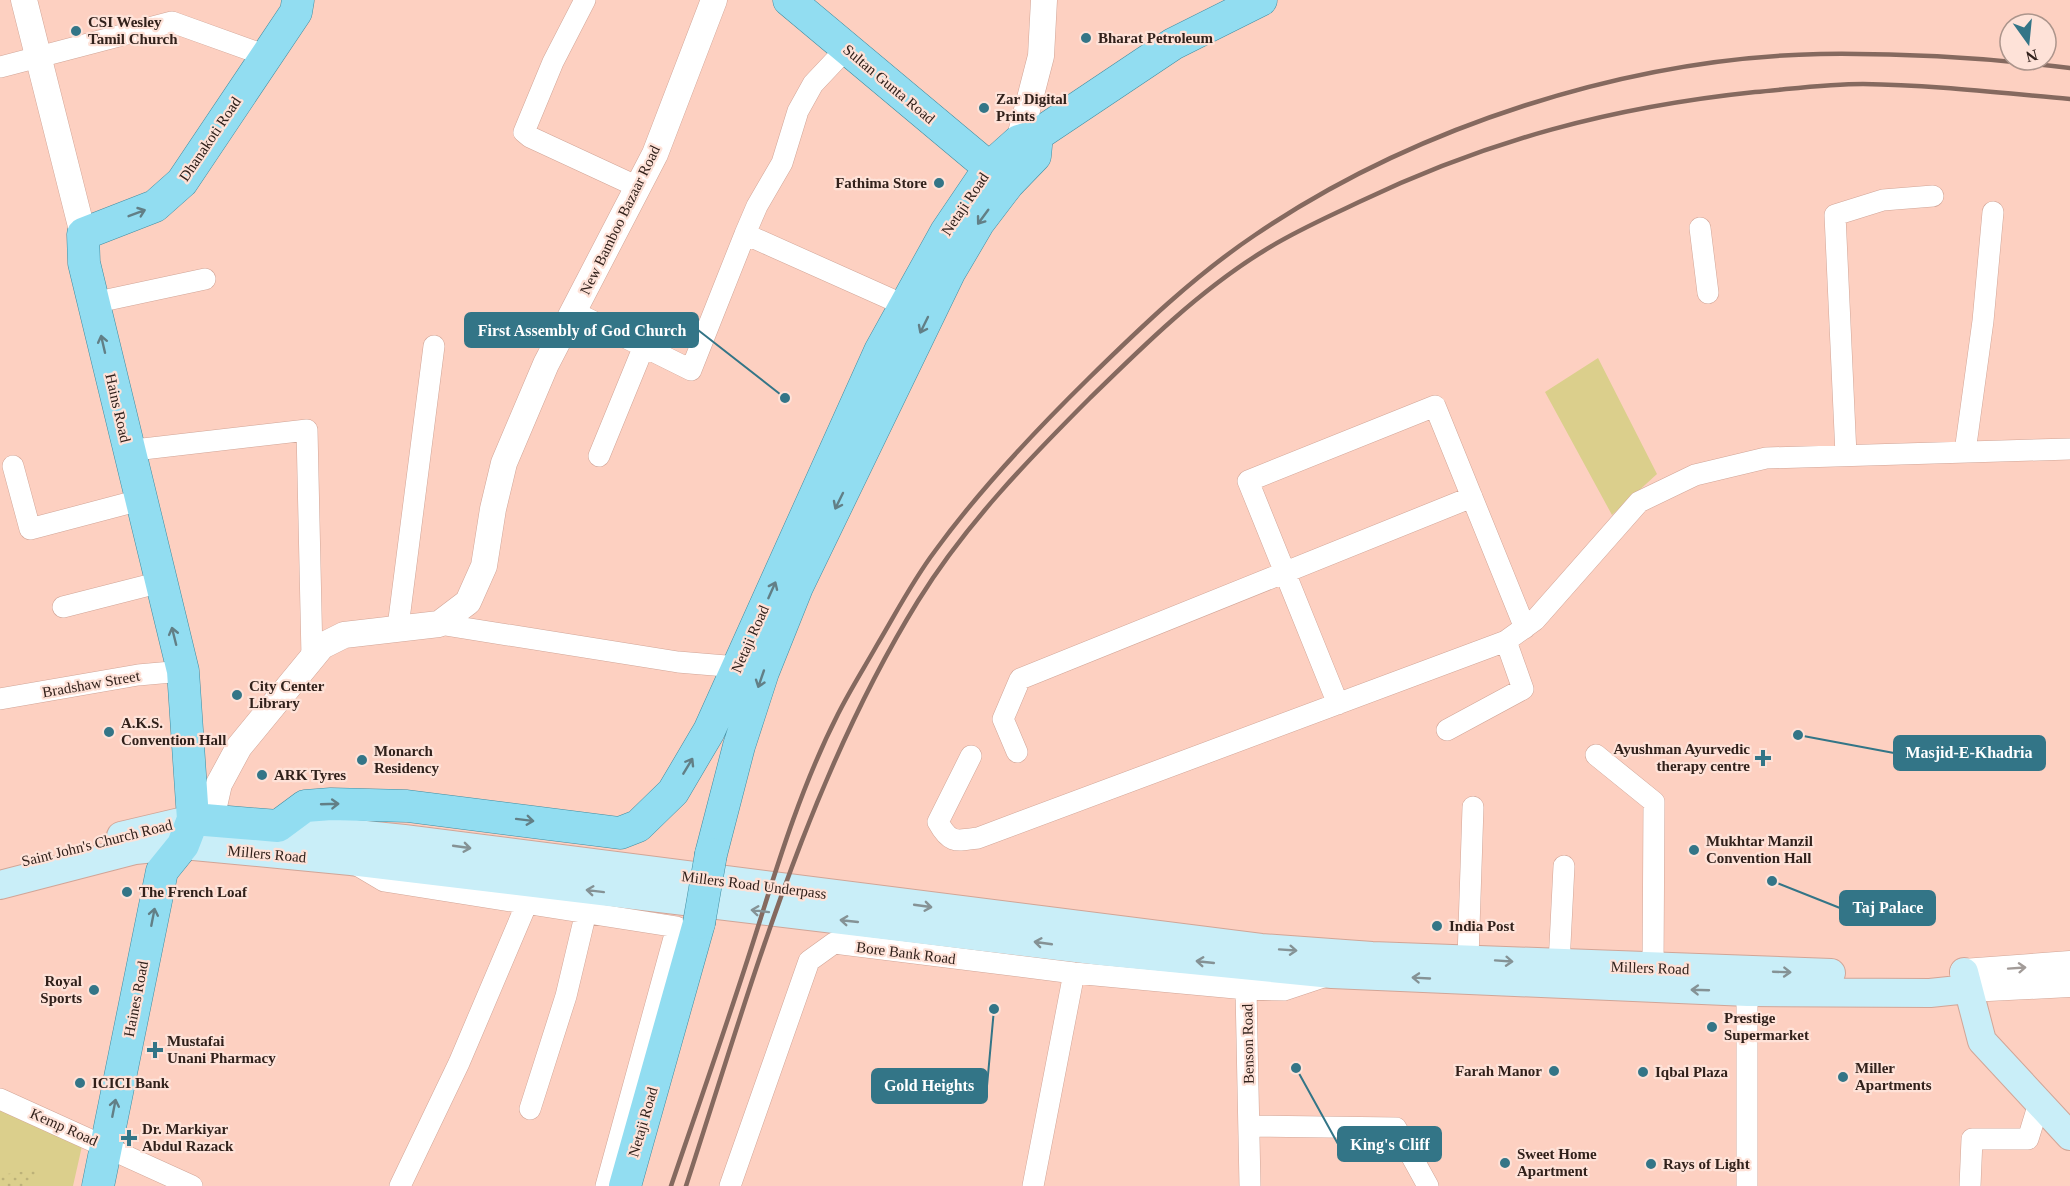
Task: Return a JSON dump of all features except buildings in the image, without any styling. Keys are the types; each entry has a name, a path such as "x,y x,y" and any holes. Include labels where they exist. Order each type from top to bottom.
{"main road":[{"name":"Dhanakoti Road","path":"83,234 155,206 182,182 296,12 298,0"},
{"name":"Sultan Gunta Road","path":"789,0 999,176"},
{"name":"Netaji Road","path":"278,826 305,806 331,804 407,806 620,833 638,826 673,792 709,731 830,460 904,305 946,232 999,176 1028,141 1173,44 1261,0"},
{"name":"Netaji Road","path":"625,1186 699,923 711,854 739,746 763,672 797,587 949,273 979,222 999,176"},
{"name":"Hains Road","path":"83,234 84,262 93,303 183,671 203,830"},
{"path":"203,830 278,826"},
{"name":"Millers Road Underpass","path":"278,826 404,839 653,873 1230,944"},
{"name":"Millers Road","path":"203,830 351,861"},
{"name":"Saint John's Church Road","path":"0,867 203,830"},
{"name":"Saint John's Church Road","path":"0,885 203,830"},
{"name":"Haines Road","path":"98,1186 162,871 203,830"},
{"name":"Millers Road Underpass","path":"351,861 1101,951 1284,970"},
{"name":"Millers Road","path":"1230,944 1372,956 1468,958 1653,968 1747,981"},
{"name":"Millers Road","path":"1284,970 1332,974 1747,981 1864,974 1966,980"},
{"path":"1966,980 1982,1041 2070,1136"}],"street":[{"name":"Hains Road","path":"24,0 83,234"},
{"path":"585,0 553,62 524,132 530,137 638,187"},
{"name":"New Bamboo Bazaar Road","path":"439,624 468,602 484,566 493,509 504,463 546,364 654,154 714,0"},
{"path":"1028,141 1041,56 1044,0"},
{"path":"0,67 172,22 267,56"},
{"path":"574,312 691,370 757,206 782,162 798,111 813,84 846,49"},
{"path":"1846,455 1835,215 1883,200 1933,196"},
{"path":"1965,452 1983,321 1993,212"},
{"path":"1700,228 1708,293"},
{"path":"745,234 904,305"},
{"path":"93,303 205,279"},
{"path":"398,627 434,346"},
{"path":"599,456 644,346"},
{"path":"1338,704 1248,482 1281,468 1435,406 1525,628"},
{"path":"127,447 143,449 307,430 312,656"},
{"path":"971,756 938,822 945,836 955,841 978,838 1506,641 1525,628 1639,502 1695,475 1766,458 2070,448"},
{"path":"13,465 30,529 140,500"},
{"path":"1017,752 1003,719 1020,679 1472,497"},
{"path":"63,607 161,582"},
{"path":"203,830 219,784 239,747 312,656 322,646 344,634 439,624 678,662 738,667"},
{"path":"1447,730 1523,689 1506,641"},
{"name":"Bradshaw Street","path":"0,699 138,675 183,671"},
{"path":"1596,755 1654,802 1653,968"},
{"path":"1468,958 1473,807"},
{"path":"351,861 384,881 677,927 606,1186"},
{"path":"1558,964 1564,866"},
{"path":"400,1186 459,1063 527,903"},
{"path":"530,1109 566,996 586,912"},
{"name":"Bore Bank Road","path":"730,1186 809,961 834,943 1074,973 1246,989"},
{"name":"Millers Road","path":"1966,980 2070,964"},
{"path":"1033,1186 1074,973"},
{"name":"Benson Road","path":"1250,1186 1246,989 1284,990 1332,974"},
{"name":"Millers Road","path":"1966,980 2070,984"},
{"path":"1747,981 1747,1186"},
{"name":"Kemp Road","path":"0,1099 192,1186"},
{"path":"1970,1186 1972,1139 2028,1139 2039,1103"},
{"path":"1250,1126 1396,1128 1428,1186"}],"shaded area":[{"path":"1598,358 1657,474 1612,515 1545,392"},
{"path":"0,1109 82,1146 73,1186 0,1186"},
{"path":"41,1169 25,1186 0,1186 0,1175"}],"railway":[{"path":"671,1186 803,793 825,740 843,705 905,597 952,528 1027,441 1127,341 1210,268 1255,235 1317,196 1383,162 1453,131 1525,106 1598,85 1673,69 1747,58 1820,54 1945,57 2070,68"},
{"path":"686,1186 759,961 813,813 844,740 879,670 918,601 976,520 1020,470 1130,359 1216,284 1286,238 1407,180 1504,144 1601,117 1702,98 1850,84 1941,88 2070,99"}],"place":[{"name":"CSI Wesley Tamil Church","path":"76,31"},
{"name":"Bharat Petroleum","path":"1086,38"},
{"name":"Zar Digital Prints","path":"984,108"},
{"name":"Fathima Store","path":"939,183"},
{"name":"First Assembly of God Church","path":"785,398"},
{"name":"City Center Library","path":"237,695"},
{"name":"A.K.S. Convention Hall","path":"109,732"},
{"name":"Masjid-E-Khadria","path":"1798,735"},
{"name":"Ayushman Ayurvedic therapy centre","path":"1763,758"},
{"name":"Monarch Residency","path":"362,760"},
{"name":"ARK Tyres","path":"262,775"},
{"name":"Mukhtar Manzil Convention Hall","path":"1694,850"},
{"name":"Taj Palace","path":"1772,881"},
{"name":"The French Loaf","path":"127,892"},
{"name":"India Post","path":"1437,926"},
{"name":"Royal Sports","path":"94,990"},
{"name":"Gold Heights","path":"994,1009"},
{"name":"Prestige Supermarket","path":"1712,1027"},
{"name":"Mustafai Unani Pharmacy","path":"155,1050"},
{"name":"King's Cliff","path":"1296,1068"},
{"name":"Farah Manor","path":"1554,1071"},
{"name":"Iqbal Plaza","path":"1643,1072"},
{"name":"Miller Apartments","path":"1843,1077"},
{"name":"ICICI Bank","path":"80,1083"},
{"name":"Dr. Markiyar Abdul Razack","path":"129,1138"},
{"name":"Sweet Home Apartment","path":"1505,1163"},
{"name":"Rays of Light","path":"1651,1164"}]}
